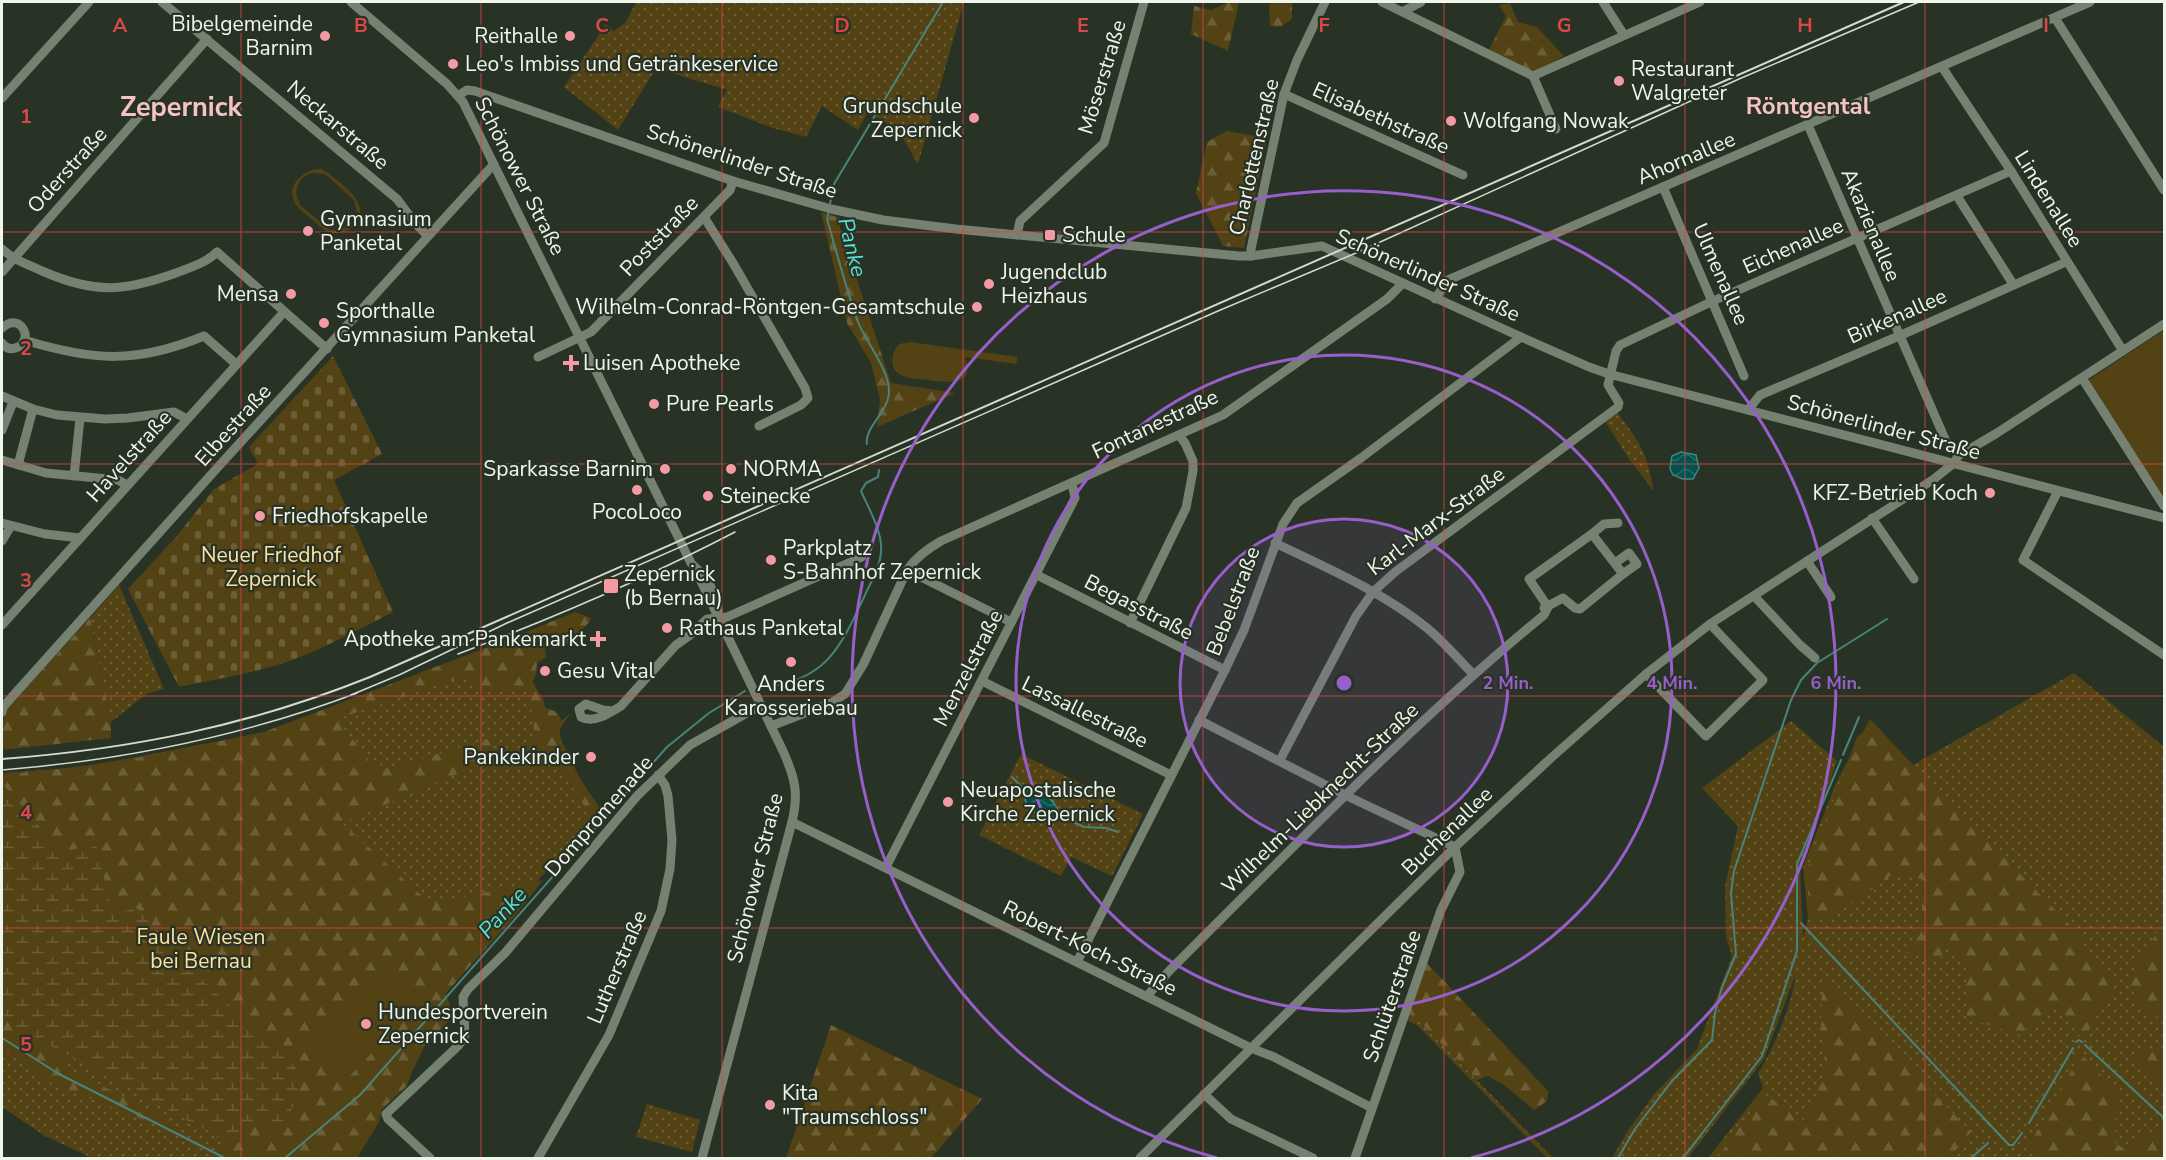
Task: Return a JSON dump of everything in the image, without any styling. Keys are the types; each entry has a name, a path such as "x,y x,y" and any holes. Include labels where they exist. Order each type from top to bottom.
{"street":[{"path":"2,98 89,2"},
{"name":"Neckarstraße","path":"162,2 397,199 415,225 428,236"},
{"name":"Schönower Straße","path":"351,2 459,95 695,568 697,577 719,617 793,774 796,805 792,822 702,1158"},
{"name":"Möserstraße","path":"1017,236 1020,221 1104,143 1144,2"},
{"name":"Charlottenstraße","path":"1251,256 1284,94 1297,60 1325,2"},
{"path":"1382,2 1533,76 1556,129"},
{"path":"1404,11 1421,2"},
{"path":"1603,2 1624,34"},
{"path":"1533,76 1700,2"},
{"name":"Ahornallee","path":"1435,298 1448,280 1554,232 1808,125 2090,2"},
{"path":"2055,18 2164,190"},
{"name":"Oderstraße","path":"2,272 207,39"},
{"name":"Lindenallee","path":"1942,67 2011,171 2123,351"},
{"name":"Schönerlinder Straße","path":"459,95 467,90 476,91 733,181 829,209 884,220 1017,236 1251,256 1322,246 1521,337 1610,374 2164,518"},
{"name":"Elisabethstraße","path":"1284,94 1463,175"},
{"name":"Akazienallee","path":"1808,125 1945,439"},
{"name":"Elbestraße","path":"2,712 3,707 88,611 494,164"},
{"name":"Eichenallee","path":"1610,374 1616,351 1620,345 1713,301 2011,171"},
{"name":"Poststraße","path":"580,337 591,332 704,217 730,190 733,181"},
{"name":"Ulmenallee","path":"1663,187 1744,375"},
{"path":"1957,196 2013,284"},
{"path":"704,217 805,388 808,398 801,405 759,426"},
{"path":"2,249 12,259 77,285 96,288 126,288 152,282 199,264 217,252 327,349"},
{"name":"Birkenallee","path":"1748,410 1761,394 2066,262"},
{"name":"Fontanestraße","path":"907,570 916,558 941,541 1230,411 1387,299 1403,283"},
{"name":"Havelstraße","path":"2,625 284,312"},
{"path":"2,328 8,323 17,323 25,332 24,340 14,348 5,347 2,343"},
{"name":"Buchenallee","path":"1144,1157 1204,1094 1455,847 1646,674 1710,624 1934,479 1954,463 1958,456 2164,324"},
{"path":"24,340 87,356 118,357 144,355 177,347 204,336 236,364"},
{"path":"538,357 580,337"},
{"name":"Bebelstraße","path":"1077,962 1225,670 1244,630 1283,524 1297,503 1354,464 1521,337"},
{"name":"Karl-Marx-Straße","path":"1280,760 1356,616 1373,592 1395,572 1618,407 1619,403 1608,385 1610,374"},
{"path":"2082,378 2164,506"},
{"path":"2,396 33,409 80,418 128,418 174,412 187,419"},
{"path":"2,430 13,402"},
{"path":"18,465 33,409"},
{"path":"74,476 80,418"},
{"path":"1130,623 1186,508 1193,461 1179,435"},
{"path":"2,460 46,473 118,480 127,485"},
{"name":"Menzelstraße","path":"886,867 1075,498 1072,483"},
{"path":"2058,491 2023,560 2164,655"},
{"path":"1872,518 1914,579"},
{"path":"1615,563 1629,553 1637,564 1580,609 1575,608 1563,598 1548,607 1529,579 1604,524 1618,523"},
{"path":"2,541 6,524 61,536 80,537"},
{"path":"1592,534 1623,574"},
{"path":"1275,543 1373,592 1428,629 1473,674"},
{"path":"613,711 621,706 670,650 707,619 727,617 862,557"},
{"path":"1807,561 1831,597"},
{"path":"771,726 831,703 845,694 862,665 907,570 1011,622"},
{"name":"Begasstraße","path":"1037,575 1225,670"},
{"path":"1754,596 1815,658"},
{"name":"Wilhelm-Liebknecht-Straße","path":"1147,996 1170,970 1473,674 1524,631 1530,618 1548,607"},
{"path":"1646,674 1706,736 1763,680 1710,624"},
{"name":"Lassallestraße","path":"982,681 1171,775"},
{"name":"Dompromenade","path":"430,1158 388,1119 386,1114 459,1045 465,1035 463,997 468,989 505,953 617,819 658,775 690,745 761,705"},
{"path":"1199,720 1347,796 1455,847"},
{"name":"Lutherstraße","path":"538,1158 609,1035 661,911 668,878 672,840 668,796 665,785 658,775"},
{"name":"Robert-Koch-Straße","path":"792,822 1251,1048 1274,1057 1372,1108"},
{"name":"Schlüterstraße","path":"1355,1158 1441,910 1460,872 1455,847"},
{"path":"1204,1094 1231,1119 1313,1158"}],"green space":[{"path":"636,2 964,2 918,164 898,130 868,112 858,130 822,106 806,137 773,128 718,107 727,90 656,68 618,130 564,87 606,24 614,31 626,22"},
{"path":"1229,2 1239,2 1228,51 1191,34 1194,6 1211,10"},
{"path":"1272,2 1292,2 1292,19 1280,27 1270,26 1269,5"},
{"path":"1510,3 1518,22 1537,27 1564,56 1533,73 1489,50 1506,16 1499,5"},
{"path":"1227,131 1267,138 1244,248 1223,246 1196,193 1207,142"},
{"path":"321,169 327,172 354,196 360,210 359,218 350,229 339,233 327,231 297,206 293,199 294,186 302,176","holes":["312,173 325,174 354,200 357,213 350,225 339,230 330,230 300,205 296,193 303,177"]},
{"path":"821,212 840,218 840,228 891,383 955,393 877,427 880,400 871,363 847,323"},
{"path":"2164,330 2164,497 2087,381"},
{"path":"910,342 1018,357 1016,364 965,357 967,373 963,378 952,382 916,379 896,372 893,365 895,350 899,344"},
{"name":"Neuer Friedhof Zepernick","path":"333,356 382,454 334,480 393,612 331,644 278,665 179,687 128,589 177,536 214,489 258,464 249,447"},
{"path":"1617,412 1641,448 1649,467 1653,490 1629,459 1605,421"},
{"path":"119,585 164,689 148,693 111,722 90,618"},
{"name":"Faule Wiesen bei Bernau","path":"575,612 591,618 568,644 555,644 545,648 546,657 537,663 536,675 532,683 543,698 545,708 556,712 561,721 570,714 560,730 561,737 576,772 603,811 596,819 583,804 550,751 536,744 528,686 493,693 462,677 337,719 372,765 399,766 490,738 497,757 342,823 431,904 543,880 514,917 446,993 453,1017 425,1045 407,1086 382,1109 379,1122 357,1158 229,1158 214,1151 224,1147 256,1117 85,1021 62,1066 174,1122 170,1130 53,1084 2,1049 2,1021 6,1021 21,878 2,817 2,775 149,756 264,732","holes":["385,964 423,998 340,1085 312,1049"]},
{"path":"90,618 111,722 111,738 2,750 2,726 5,711"},
{"name":"Faule Wiesen bei Bernau","path":"512,639 599,818 485,934 340,1091 267,1158 92,1158 45,1136 2,1107 2,773 85,767 265,732"},
{"path":"2074,673 2164,747 2164,1158 1708,1158 1763,1088 1758,1073 1781,1026 1795,976 1764,1059 1688,1158 1612,1158 1629,1129 1655,1093 1697,1049 1732,956 1726,937 1725,886 1738,826 1702,788 1791,721 1837,761 1800,868 1803,937 1808,918 1803,867 1836,783 1870,719 1913,765"},
{"path":"1873,725 2068,923 2114,986 2083,1040 2053,1004 2019,1035 1967,1018 1966,959 1946,946 1939,962 1907,953 1922,917 1922,879 1892,875 1826,921 1808,918 1808,868 1857,737"},
{"path":"1021,754 1143,814 1112,876 1071,857 1061,876 979,835"},
{"path":"2,783 47,835 48,853 96,846 113,914 137,908 202,980 303,1074 288,1121 259,1122 232,1145 6,1021 2,1021"},
{"path":"2164,921 2164,1022 2139,1004 2128,980"},
{"path":"1426,962 1548,1091 1547,1101 1534,1110 1504,1085 1488,1076 1477,1080 1418,1020 1408,1014"},
{"name":"Hundesportverein Zepernick","path":"385,964 424,999 340,1086 311,1049"},
{"path":"1822,977 1971,1132 1949,1158 1717,1158 1764,1094 1805,1121 1826,1071 1821,1024"},
{"path":"1408,1014 1418,1020 1553,1158 1547,1158 1418,1026 1405,1019"},
{"path":"831,1025 982,1099 931,1158 786,1158"},
{"path":"2140,1051 2164,1052 2164,1095 2137,1063"},
{"path":"2081,1054 2118,1093 2114,1142 2123,1148 2134,1139 2164,1129 2164,1158 2039,1158 2028,1147"},
{"path":"647,1104 700,1120 692,1152 636,1137"}],"water":[{"path":"1681,452 1696,455 1699,468 1693,479 1683,479 1673,475 1670,469 1672,456"},
{"path":"1022,787 1038,792 1052,801 1058,810 1054,818 1039,814 1033,823 1037,814 1027,807"}],"waterway":[{"name":"Panke","path":"830,204 834,184 943,2"},
{"name":"Panke","path":"829,210 827,219 858,322 888,382 886,405 869,431 867,444"},
{"name":"Panke","path":"763,688 785,684 817,669 839,646 848,631 875,574 880,558 881,545 878,529 861,491 866,483 878,477 879,470"},
{"path":"1618,1158 1635,1129 1672,1081 1712,1040 1715,1013 1722,987 1736,954 1731,893 1734,871 1791,700 1801,680 1817,663 1887,619"},
{"name":"Panke","path":"285,1158 360,1095 667,747 709,713 745,691"},
{"path":"1843,755 1859,717"},
{"path":"1683,1158 1762,1056 1797,951 1797,864 1841,760"},
{"path":"1012,777 1022,787"},
{"path":"1056,814 1084,827 1106,828 1118,832"},
{"path":"1801,923 2009,1145 2013,1145 2022,1133"},
{"name":"Panke","path":"2,1038 59,1074 225,1158"},
{"path":"2076,1042 2079,1040 2082,1042"},
{"path":"2085,1045 2164,1118"},
{"path":"2029,1123 2073,1048"},
{"path":"1971,1158 1988,1143"}],"tram line":[{"path":"351,695 399,675 507,623 1218,311 1356,253 1739,79 1919,2"},
{"path":"458,654 598,597 735,532"},
{"path":"2,770 93,760 182,744 270,722 357,693"}],"railway":[{"path":"2,759 97,749 189,733 279,709 370,677 1904,2"}],"place":[{"name":"Bibelgemeinde Barnim","path":"325,36"},
{"name":"Reithalle","path":"570,36"},
{"name":"Leo's Imbiss und Getränkeservice","path":"453,64"},
{"name":"Restaurant Walgreter","path":"1619,81"},
{"name":"Grundschule Zepernick","path":"974,118"},
{"name":"Wolfgang Nowak","path":"1451,121"},
{"name":"Gymnasium Panketal","path":"308,231"},
{"name":"Schule","path":"1050,235"},
{"name":"Jugendclub Heizhaus","path":"989,284"},
{"name":"Mensa","path":"291,294"},
{"name":"Wilhelm-Conrad-Röntgen-Gesamtschule","path":"977,307"},
{"name":"Sporthalle Gymnasium Panketal","path":"324,323"},
{"name":"Luisen Apotheke","path":"571,363"},
{"name":"Pure Pearls","path":"654,404"},
{"name":"Sparkasse Barnim","path":"665,469"},
{"name":"NORMA","path":"731,469"},
{"name":"PocoLoco","path":"637,490"},
{"name":"KFZ-Betrieb Koch","path":"1990,493"},
{"name":"Steinecke","path":"708,496"},
{"name":"Friedhofskapelle","path":"260,516"},
{"name":"Parkplatz S-Bahnhof Zepernick","path":"771,560"},
{"name":"Zepernick (b Bernau)","path":"611,586"},
{"name":"Rathaus Panketal","path":"667,628"},
{"name":"Apotheke am Pankemarkt","path":"598,639"},
{"name":"Anders Karosseriebau","path":"791,662"},
{"name":"Gesu Vital","path":"545,671"},
{"name":"Pankekinder","path":"591,757"},
{"name":"Neuapostalische Kirche Zepernick","path":"948,802"},
{"name":"Hundesportverein Zepernick","path":"366,1024"},
{"name":"Kita \"Traumschloss\"","path":"770,1105"}],"district":[{"name":"Röntgental","path":"1808,106"},
{"name":"Zepernick","path":"181,107"}]}
